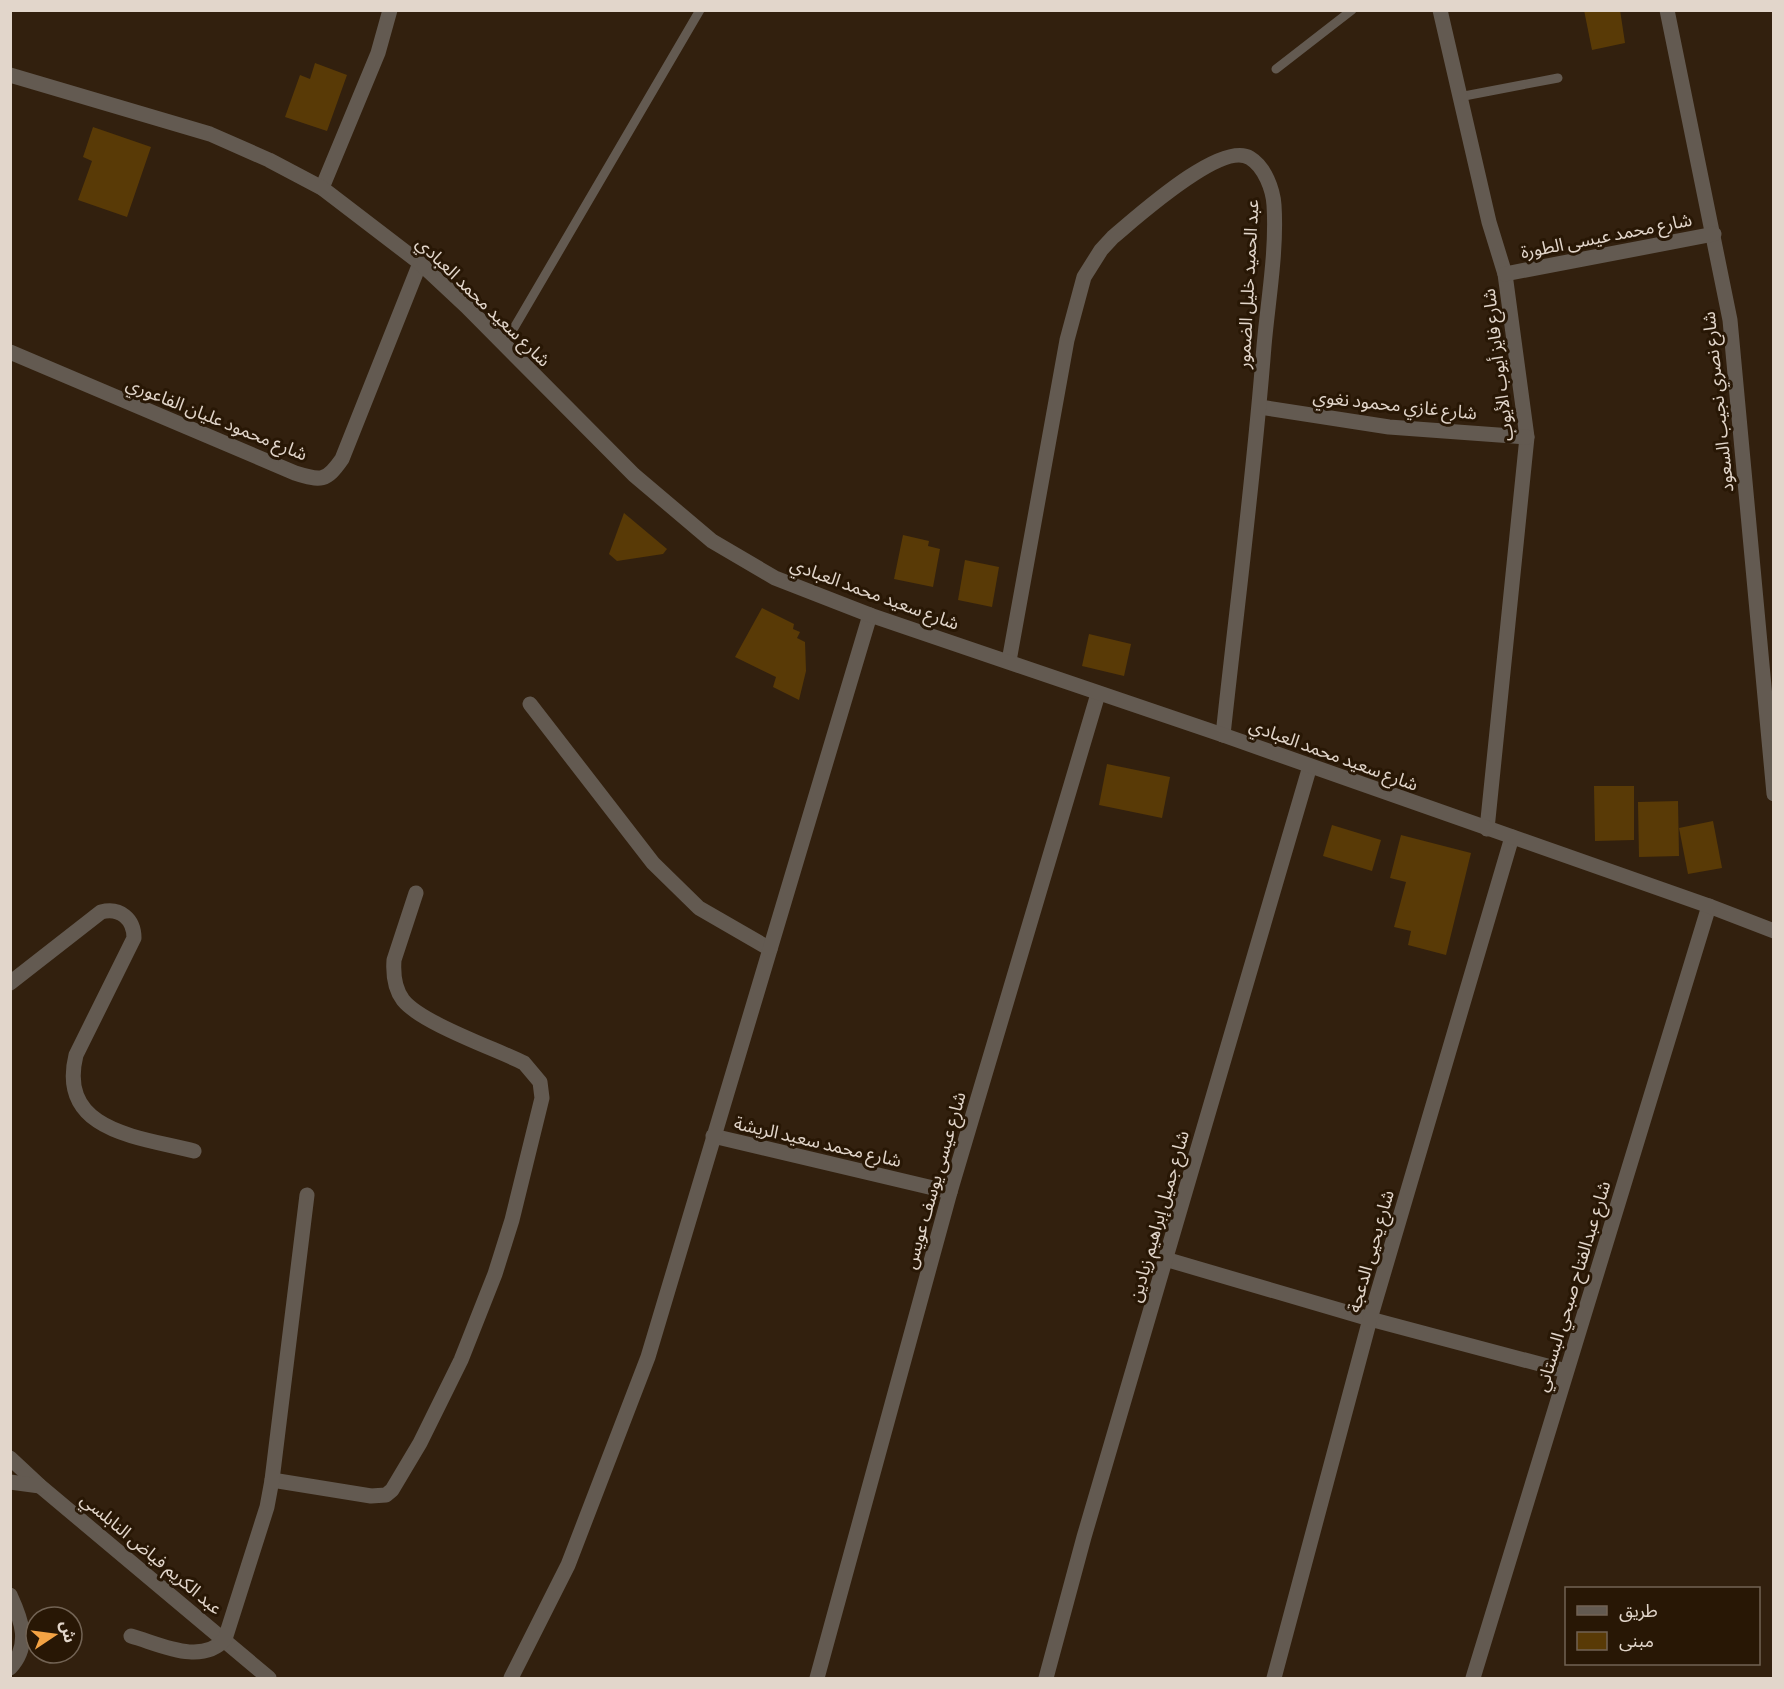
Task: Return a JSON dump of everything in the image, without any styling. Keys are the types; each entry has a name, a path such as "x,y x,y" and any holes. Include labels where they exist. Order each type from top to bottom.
{"street":[{"path":"322,188 378,53 390,10"},
{"name":"شارع فايز أيوب الأيوب","path":"1440,10 1489,222 1505,274 1527,437 1487,829"},
{"name":"شارع نصري نجيب السعود","path":"1667,10 1714,234 1734,351 1773,794"},
{"name":"شارع سعيد محمد العبادي","path":"10,75 210,134 269,160 322,188 420,263 634,475 712,541 775,578 870,615 1223,735 1709,906 1773,931"},
{"name":"عبد الحميد خليل الضمور","path":"1009,661 1067,340 1084,277 1101,250 1113,237 1199,170 1218,160 1243,156 1251,159 1271,185 1274,204 1260,407 1223,735"},
{"name":"شارع محمد عيسى الطورة","path":"1505,274 1714,234"},
{"name":"شارع محمود عليان الفاعوري","path":"10,352 295,473 314,479 323,478 329,476 342,459 420,263"},
{"name":"شارع غازي محمود نغوي","path":"1260,407 1389,427 1527,437"},
{"path":"511,1678 568,1565 648,1357 870,615"},
{"name":"شارع عيسى يوسف عويس","path":"817,1678 950,1192 1098,694"},
{"path":"530,704 653,863 699,908 770,949"},
{"name":"شارع جميل إبراهيم زيادين","path":"1046,1678 1310,766"},
{"name":"شارع يحيى الدعجة","path":"1274,1678 1370,1319 1512,837"},
{"path":"272,1480 371,1496 386,1494 392,1490 441,1402 479,1317 512,1220 526,1166 542,1098 536,1074 524,1063 420,1014 404,1000 398,991 394,981 393,960 416,893"},
{"name":"شارع عبدالفتاح صبحي البستاني","path":"1473,1678 1709,906"},
{"path":"10,983 101,912 115,911 127,917 132,923 134,938 76,1055 73,1073 75,1091 85,1111 110,1129 194,1150"},
{"name":"شارع محمد سعيد الريشة","path":"713,1136 950,1192"},
{"path":"131,1636 199,1653 214,1649 225,1639 267,1507 272,1480 307,1195"},
{"path":"1166,1259 1370,1319 1566,1371"},
{"name":"عبد الكريم فياض النابلسي","path":"10,1458 40,1486 269,1678"},
{"path":"10,1482 40,1486"},
{"path":"10,1595 24,1633 20,1657 10,1668"}],"lane":[{"path":"504,345 700,10"},
{"path":"1276,69 1352,10"},
{"path":"1459,97 1558,78"}],"building":[{"path":"1584,10 1620,10 1625,43 1592,50"},
{"path":"315,63 347,75 327,131 285,117 300,75 310,79"},
{"path":"93,127 151,147 127,217 78,200 92,161 83,157"},
{"path":"624,513 667,549 663,554 617,561 609,554"},
{"path":"903,535 929,541 928,546 940,549 933,587 894,579"},
{"path":"965,560 999,567 992,607 958,600"},
{"path":"762,608 794,624 793,629 800,632 797,638 805,642 806,671 799,700 773,687 776,677 735,657"},
{"path":"1089,634 1131,644 1124,676 1082,666"},
{"path":"1107,764 1170,777 1162,818 1099,805"},
{"path":"1594,786 1634,786 1634,840 1595,841"},
{"path":"1678,801 1679,856 1639,857 1638,802"},
{"path":"1713,821 1722,868 1688,874 1679,828"},
{"path":"1332,825 1381,840 1372,871 1323,856"},
{"path":"1401,835 1471,853 1446,955 1408,945 1411,931 1394,927 1406,882 1390,878"}]}
